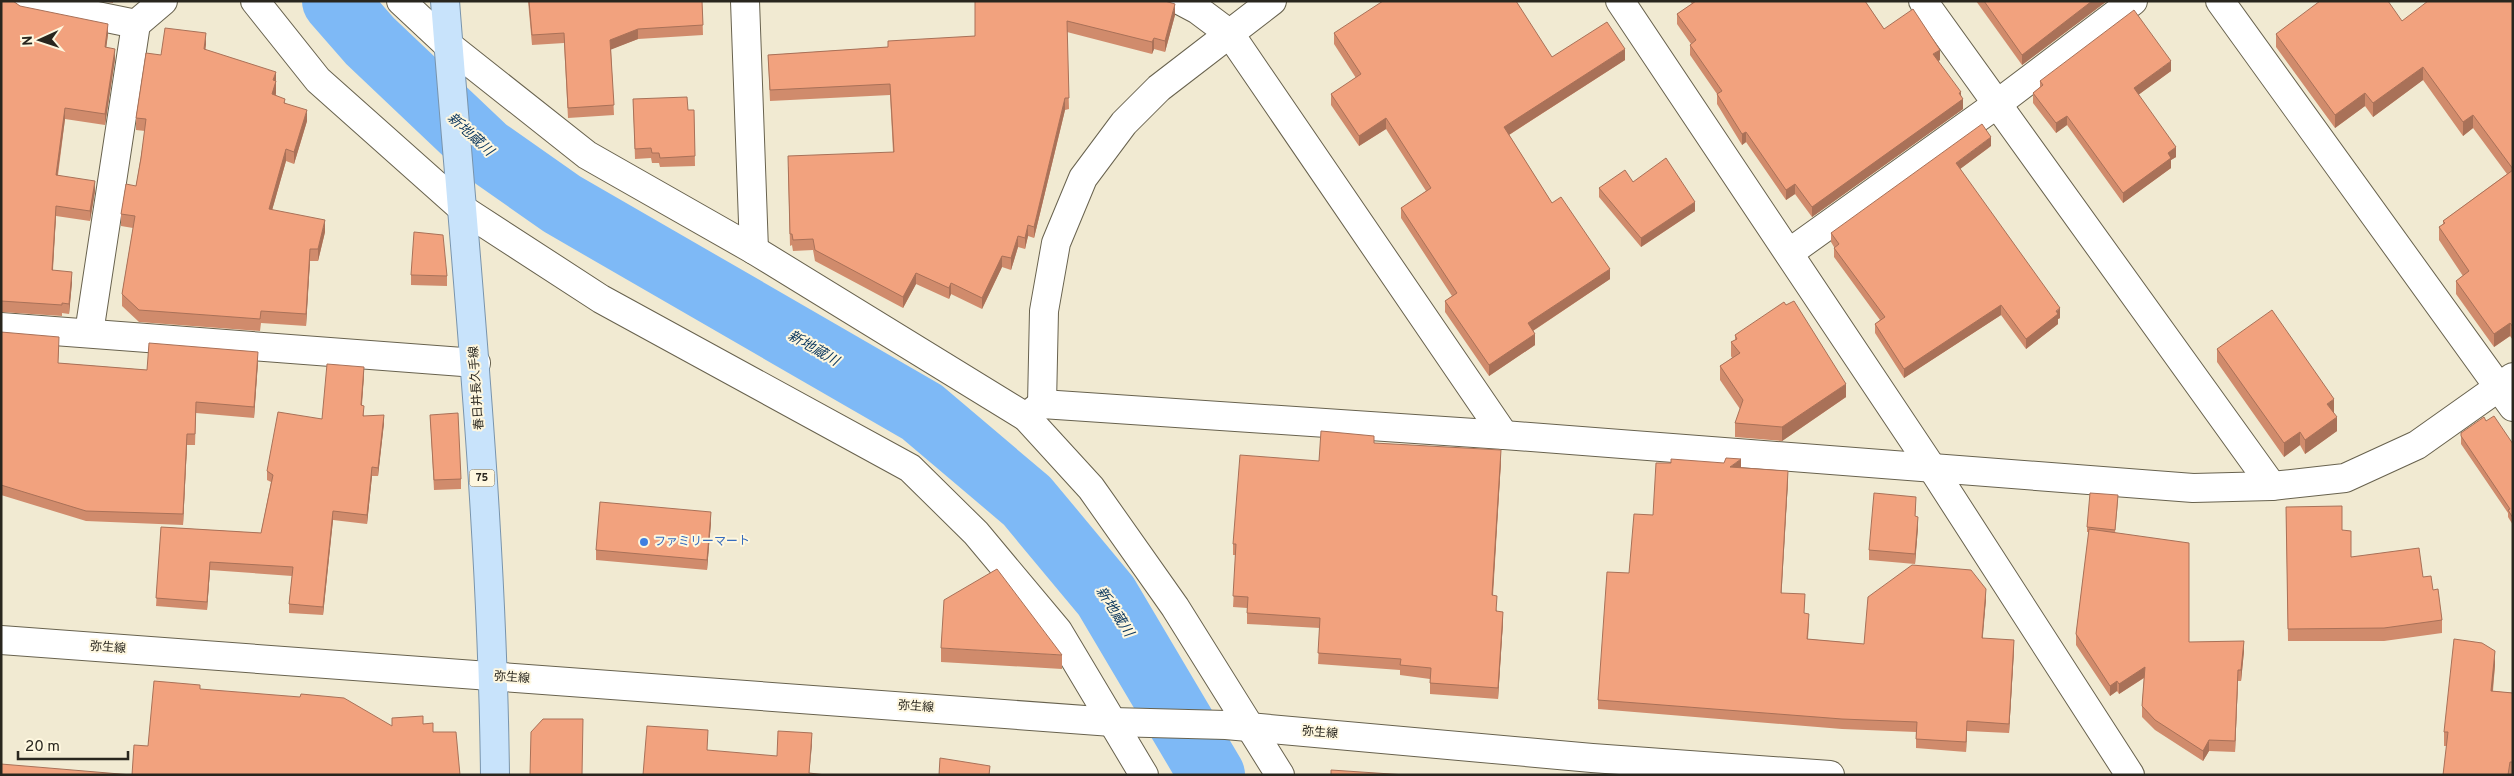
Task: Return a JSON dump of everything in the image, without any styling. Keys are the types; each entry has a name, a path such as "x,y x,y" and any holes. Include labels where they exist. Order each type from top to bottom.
{"main road":[{"name":"春日井長久手線","path":"445,1 476,363 494,676 495,775"}],"street":[{"path":"24,1 136,24"},
{"path":"89,334 136,24 163,1"},
{"path":"254,1 318,80 464,210 601,299 910,468 976,534 1058,631 1121,722 1144,775"},
{"path":"401,1 449,57 588,155 1034,411 1175,607 1238,726 1280,775"},
{"path":"745,1 754,250"},
{"path":"1181,1 1198,10 1230,34 1504,436"},
{"path":"1034,411 1044,310 1056,243 1082,178 1124,123 1158,88 1272,1"},
{"path":"1620,1 1932,468 2130,775"},
{"path":"1923,1 2272,486"},
{"path":"1789,253 1997,104 2133,1"},
{"path":"1034,411 1504,436 2193,488 2272,486 2345,478 2417,445 2508,390 2220,1"},
{"path":"1,327 476,363"},
{"name":"弥生線","path":"1,640 1121,722 1238,726 1597,766 1830,775"}],"building":[{"path":"1,1 13,1 20,6 108,24 105,47 115,49 105,114 65,108 56,175 95,181 90,211 56,206 52,270 72,272 69,304 1,301"},
{"path":"529,1 702,1 703,25 638,29 610,40 614,105 568,108 564,33 532,35"},
{"path":"975,1 1165,1 1175,4 1165,41 1154,38 1152,42 1067,21 1069,98 1065,98 1034,227 1028,225 1025,238 1018,236 1011,258 1002,256 982,298 951,283 949,288 916,273 903,297 815,250 813,239 793,240 792,234 790,234 788,156 894,152 890,84 770,90 768,55 888,47 888,41 975,36"},
{"path":"1383,1 1516,1 1552,57 1607,22 1625,49 1504,127 1552,203 1561,197 1610,269 1528,323 1535,334 1489,365 1445,301 1457,293 1401,208 1431,188 1386,118 1359,136 1331,94 1361,74 1334,33"},
{"path":"1696,1 1865,1 1884,29 1913,9 1940,50 1933,54 1961,92 1959,93 1963,99 1812,207 1795,184 1786,190 1746,132 1742,134 1717,94 1722,91 1690,45 1696,40 1677,14"},
{"path":"1984,1 2092,1 2022,55"},
{"path":"2320,1 2388,1 2402,21 2428,1 2513,1 2513,169 2473,115 2463,122 2423,67 2373,103 2365,93 2335,115 2276,34"},
{"path":"2134,10 2171,61 2134,88 2176,147 2168,153 2171,158 2123,193 2067,116 2056,123 2033,93 2043,85 2040,81"},
{"path":"165,28 206,33 204,49 276,72 273,80 276,81 272,94 285,99 284,103 307,110 294,152 286,149 269,209 325,220 318,249 310,249 306,314 261,311 260,319 139,310 122,294 135,216 121,214 126,184 136,186 141,158 146,119 136,118 146,53 161,55"},
{"path":"687,97 688,110 694,110 695,156 660,158 659,153 652,153 651,148 635,149 633,99"},
{"path":"1982,124 1991,137 1956,163 2060,308 2056,311 2058,314 2026,339 2001,305 1904,369 1875,324 1885,317 1834,248 1839,244 1831,233"},
{"path":"1666,158 1695,202 1641,238 1599,188 1625,170 1633,182"},
{"path":"2513,170 2513,327 2510,323 2494,334 2456,281 2469,271 2439,227 2445,223 2443,221"},
{"path":"414,232 443,235 447,276 411,275"},
{"path":"1794,301 1846,384 1782,427 1735,423 1743,400 1720,366 1740,353 1731,342 1737,339 1735,335 1784,302 1786,305"},
{"path":"2272,310 2334,399 2327,404 2337,417 2305,440 2300,432 2284,443 2217,349"},
{"path":"1,332 59,337 58,363 147,370 149,343 258,352 254,407 196,402 195,434 187,434 183,514 86,511 1,485"},
{"path":"327,364 364,367 361,405 364,406 363,416 384,415 378,468 372,467 367,515 333,511 323,607 289,604 293,567 210,562 207,602 156,598 161,527 261,533 273,475 267,471 278,412 322,419"},
{"path":"458,413 461,479 434,480 430,415"},
{"path":"2494,416 2513,444 2513,518 2508,510 2510,509 2461,436 2461,433 2484,417 2486,421"},
{"path":"1321,431 1374,436 1374,443 1501,450 1492,595 1497,596 1496,611 1503,612 1498,688 1430,683 1431,668 1400,665 1401,659 1318,653 1320,618 1247,613 1248,597 1233,596 1236,544 1233,544 1240,455 1319,461"},
{"path":"1726,458 1741,459 1730,467 1788,471 1781,593 1805,594 1804,613 1809,614 1807,639 1864,644 1868,597 1912,565 1971,570 1986,589 1982,638 2014,640 2009,724 1967,721 1966,742 1916,739 1917,722 1842,719 1598,700 1607,572 1629,573 1634,514 1653,515 1656,463 1671,463 1671,459 1724,463"},
{"path":"1874,493 1916,497 1915,516 1918,517 1915,554 1869,550"},
{"path":"2090,493 2118,495 2115,530 2087,527"},
{"path":"600,502 711,512 707,560 596,550"},
{"path":"2342,506 2342,530 2351,531 2351,557 2419,548 2423,577 2431,576 2433,590 2438,589 2442,620 2384,628 2288,629 2286,507"},
{"path":"2089,529 2189,543 2189,642 2244,641 2241,670 2238,670 2235,741 2209,740 2203,751 2155,720 2142,706 2145,667 2119,684 2117,681 2110,686 2076,634"},
{"path":"997,569 1062,655 941,648 944,600"},
{"path":"2454,639 2482,643 2495,651 2491,691 2513,693 2513,762 2510,762 2508,775 2443,775 2448,732 2444,732"},
{"path":"154,681 200,685 200,689 300,697 301,694 344,698 392,726 392,718 423,716 423,724 433,723 433,732 456,732 460,775 132,775 134,745 148,746"},
{"path":"543,719 583,719 582,775 530,775 531,732"},
{"path":"647,726 708,730 707,750 777,756 778,731 812,733 809,773 826,775 643,775"},
{"path":"940,758 990,766 989,775 939,775"},
{"path":"1,764 132,775 1,775"},
{"path":"1331,770 1406,775 1331,775"}],"waterway":[{"name":"新地蔵川","path":"335,1 370,41 485,150 562,204 922,412 1027,501 1106,596 1212,775"}],"place":[{"name":"ファミリーマート","path":"644,542"}]}
